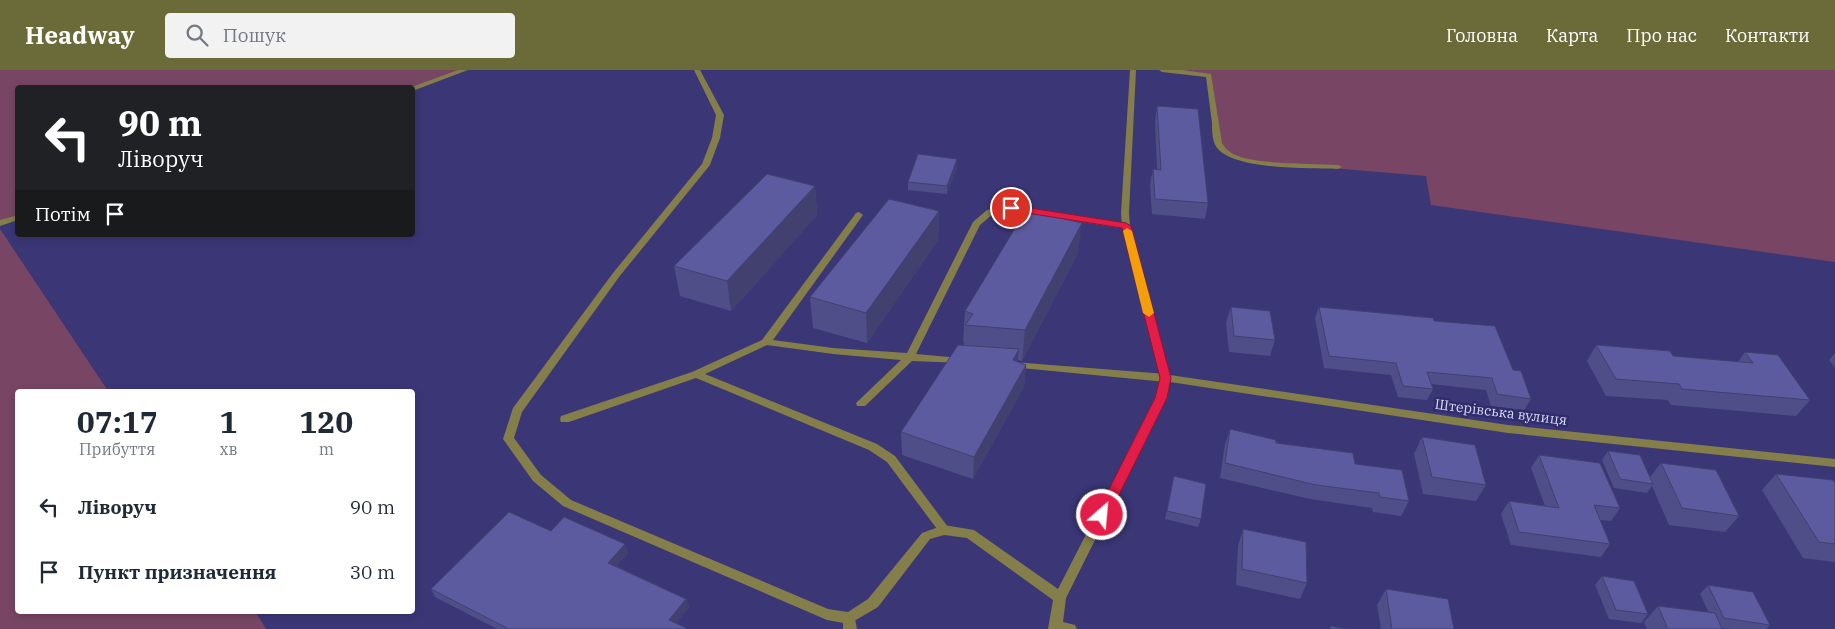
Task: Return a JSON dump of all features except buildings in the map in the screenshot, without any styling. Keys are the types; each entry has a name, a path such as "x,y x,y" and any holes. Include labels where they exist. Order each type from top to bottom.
{"street":[{"path":"415,87 465,70"},
{"path":"697,70 720,115 716,138 706,165 616,275 517,411 508,439 537,478 567,503 849,623 873,603 926,536 944,530 970,533 1060,598"},
{"path":"1070,629 1056,628 1060,598 1161,398 1166,378 1126,226 1125,212 1133,70"},
{"path":"1162,70 1209,74 1218,143 1223,151 1232,157 1248,161 1338,167"},
{"path":"861,403 910,357 976,224 990,212 1011,208 1126,226"},
{"path":"565,419 696,374 766,342 859,215"},
{"path":"0,223 15,218"},
{"path":"766,342 834,351 969,362"},
{"name":"Штерівська вулиця","path":"1008,365 1166,378 1508,429 1835,463"},
{"path":"696,374 873,447 891,459 944,530"}],"shaded area":[{"path":"0,70 465,70 415,87 415,85 15,85 15,218 0,223"},
{"path":"1162,70 1835,70 1835,262 1431,205 1426,176 1248,161 1223,151 1209,75"},
{"path":"0,229 107,389 15,389 15,614 257,614 266,629 0,629"}],"slow traffic":[{"path":"1127,231 1149,313"}],"route":[{"path":"1011,208 1126,226 1166,378 1161,398 1102,515"}]}
